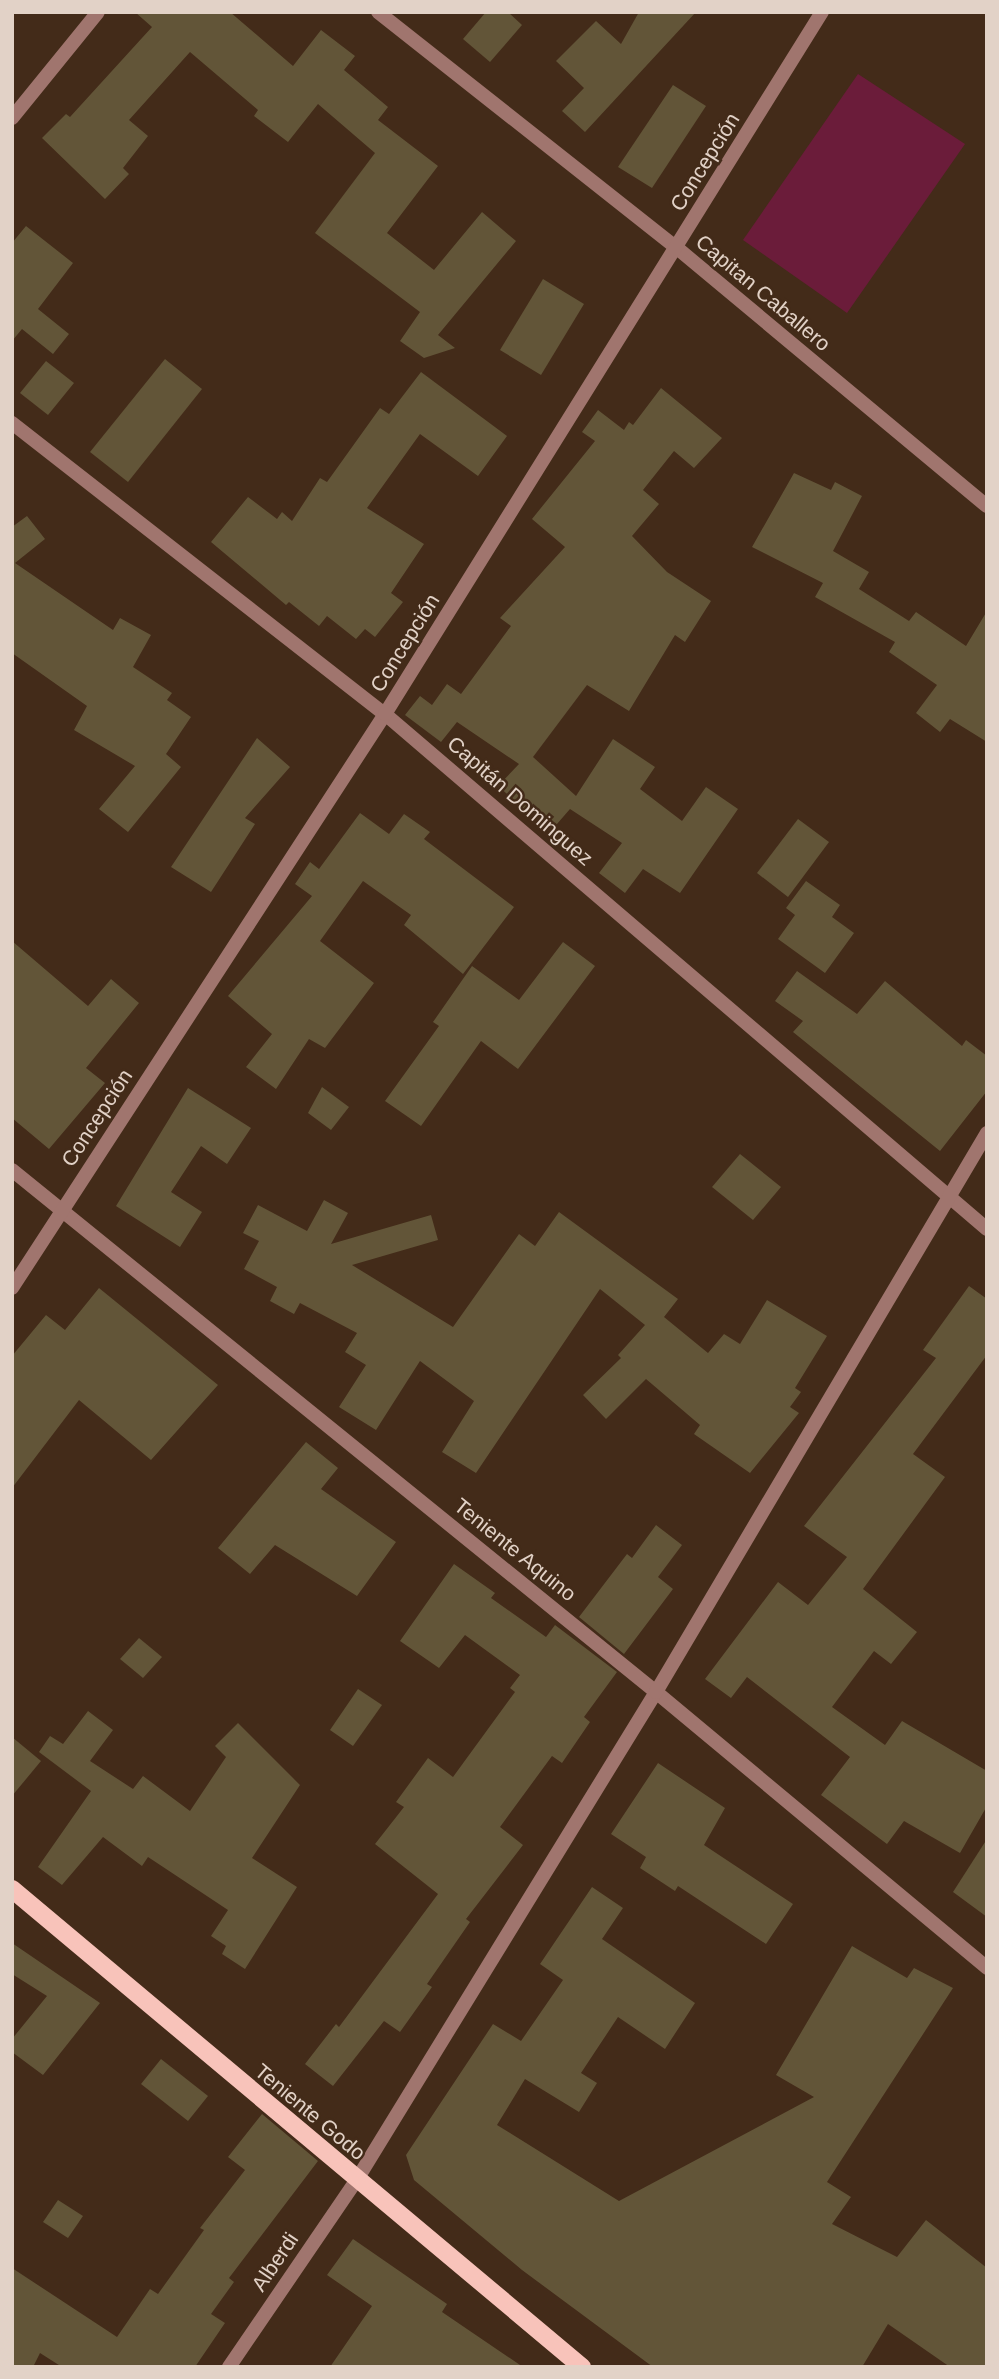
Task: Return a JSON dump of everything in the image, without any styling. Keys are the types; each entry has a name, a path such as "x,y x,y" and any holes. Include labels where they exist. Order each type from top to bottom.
{"main road":[{"name":"Teniente Godo","path":"12,1889 356,2181 582,2367"}],"street":[{"path":"12,118 98,12"},
{"name":"Capitan Caballero","path":"378,12 677,248 987,506"},
{"name":"Concepción","path":"12,1288 385,714 822,12"},
{"name":"Capitán Dominguez","path":"12,423 385,714 987,1229"},
{"name":"Alberdi","path":"229,2367 356,2181 656,1692 987,1133"},
{"name":"Teniente Aquino","path":"12,1170 656,1692 987,1968"}],"shaded area":[{"path":"858,74 965,144 847,313 743,240"}],"building":[{"path":"135,12 230,12 293,66 321,30 355,56 344,70 388,107 378,120 438,166 387,233 434,270 482,212 516,241 438,335 455,348 424,358 400,341 420,312 315,233 375,153 318,104 288,142 254,116 258,110 190,52 129,120 148,136 123,168 129,174 105,199 42,138 66,114 70,117 152,27"},
{"path":"486,12 508,12 522,25 490,62 463,39"},
{"path":"639,12 696,12 585,132 562,111 584,88 556,61 596,21 621,44"},
{"path":"673,85 706,106 652,188 618,167"},
{"path":"26,226 73,263 38,309 69,334 53,354 22,329 12,341 12,243"},
{"path":"543,279 584,304 541,375 500,350"},
{"path":"165,359 202,389 128,482 90,452"},
{"path":"46,361 74,383 48,415 20,393"},
{"path":"421,372 507,436 478,476 420,434 367,508 424,544 391,593 403,602 375,637 365,629 356,639 327,616 319,626 289,602 286,605 211,542 248,497 277,519 282,512 292,521 320,478 327,482 380,408 389,414"},
{"path":"661,388 722,438 694,468 674,451 643,490 659,504 632,536 667,572 711,601 685,642 675,635 629,711 587,685 533,757 576,796 613,739 655,767 640,789 682,821 706,787 738,809 680,893 643,869 625,893 599,873 622,843 570,809 550,832 498,786 519,764 457,722 441,742 405,715 420,696 432,705 447,684 461,694 511,626 500,618 565,547 532,519 595,441 582,432 598,410 624,430 629,422 633,425"},
{"path":"794,473 831,490 835,482 862,496 833,551 869,572 859,589 909,621 916,612 966,646 987,611 987,742 950,719 940,732 916,713 937,685 889,652 895,642 815,597 823,583 752,547"},
{"path":"27,516 45,539 15,563 113,630 120,618 151,635 133,667 172,693 167,700 191,717 166,754 181,767 128,832 99,809 135,766 74,730 87,706 12,653 12,527"},
{"path":"257,738 290,767 245,818 255,824 211,892 171,867"},
{"path":"360,813 389,834 404,814 430,832 424,839 514,907 463,974 404,925 411,915 363,881 320,941 374,983 325,1048 309,1039 276,1089 246,1067 272,1034 228,996 312,896 295,884 310,862 319,869"},
{"path":"798,819 829,842 788,897 757,873"},
{"path":"806,881 840,905 832,917 854,933 825,973 778,939 795,915 786,908"},
{"path":"12,941 88,1006 111,979 139,1003 86,1068 105,1083 49,1149 12,1118"},
{"path":"563,942 595,966 518,1069 481,1041 421,1126 385,1101 439,1026 433,1022 472,966 519,1000"},
{"path":"797,971 857,1014 885,981 962,1046 966,1040 987,1056 987,1091 940,1151 793,1032 803,1021 775,1001"},
{"path":"322,1087 349,1107 331,1130 308,1113"},
{"path":"188,1088 251,1128 227,1164 201,1146 171,1192 202,1212 180,1247 116,1206"},
{"path":"740,1154 781,1187 753,1220 712,1187"},
{"path":"324,1200 348,1213 331,1244 431,1215 438,1240 352,1265 453,1327 519,1234 535,1246 559,1212 678,1299 664,1317 708,1353 724,1334 740,1344 767,1300 827,1336 795,1388 801,1392 790,1407 799,1413 750,1473 694,1434 700,1425 646,1379 606,1419 583,1395 621,1358 618,1355 645,1325 600,1289 476,1473 442,1452 474,1401 420,1361 376,1430 339,1407 366,1365 345,1352 357,1333 300,1303 294,1314 270,1301 277,1287 244,1269 259,1241 243,1233 258,1205 307,1231"},
{"path":"969,1286 987,1299 987,1355 913,1454 945,1477 863,1589 917,1632 891,1664 874,1651 832,1707 885,1745 902,1721 987,1771 987,1806 960,1853 904,1821 887,1844 821,1795 850,1757 747,1677 731,1698 705,1679 778,1582 808,1605 847,1557 804,1526 936,1358 923,1350"},
{"path":"99,1288 218,1385 151,1460 79,1400 12,1488 12,1356 46,1315 65,1330"},
{"path":"306,1442 338,1468 321,1489 396,1542 357,1596 275,1545 250,1574 218,1548"},
{"path":"656,1525 682,1545 658,1577 673,1589 624,1654 579,1617 627,1554 632,1558"},
{"path":"454,1564 495,1593 491,1598 546,1637 555,1625 617,1672 584,1717 590,1722 562,1763 552,1756 500,1827 523,1845 466,1919 470,1922 427,1984 432,1987 400,2032 384,2021 333,2086 305,2064 336,2024 339,2027 438,1894 375,1844 404,1807 396,1802 428,1758 453,1777 515,1692 510,1688 520,1675 465,1635 439,1668 400,1641"},
{"path":"139,1638 162,1657 143,1678 120,1659"},
{"path":"358,1689 382,1705 353,1746 330,1730"},
{"path":"88,1711 113,1730 90,1761 133,1789 143,1776 190,1811 226,1757 215,1746 238,1723 300,1785 252,1858 297,1887 245,1969 222,1954 226,1946 211,1936 228,1910 148,1857 142,1866 103,1837 62,1885 38,1867 91,1791 39,1752 50,1736 63,1744"},
{"path":"12,1737 41,1761 12,1796"},
{"path":"658,1763 725,1808 704,1845 793,1904 766,1944 678,1886 675,1891 640,1868 646,1857 611,1834"},
{"path":"987,1839 987,1917 953,1892"},
{"path":"592,1887 623,1908 602,1939 695,2003 665,2049 618,2017 581,2073 597,2083 579,2112 525,2079 497,2125 619,2201 814,2097 776,2075 852,1946 907,1978 914,1968 953,1988 827,2182 851,2197 832,2224 897,2257 926,2220 987,2268 987,2367 950,2367 888,2324 862,2367 653,2367 522,2270 414,2180 406,2155 493,2024 521,2041 563,1980 540,1964"},
{"path":"12,1943 100,2003 43,2075 12,2052 12,2039 47,1996 12,1974"},
{"path":"161,2059 208,2096 188,2121 141,2084"},
{"path":"262,2114 318,2161 229,2278 234,2282 211,2314 225,2323 195,2367 62,2367 40,2353 33,2367 12,2367 12,2268 117,2337 150,2289 158,2294 204,2230 200,2228 245,2170 228,2157"},
{"path":"58,2200 83,2216 68,2238 43,2222"},
{"path":"353,2239 447,2304 442,2312 523,2367 330,2367 372,2306 327,2275"}]}
